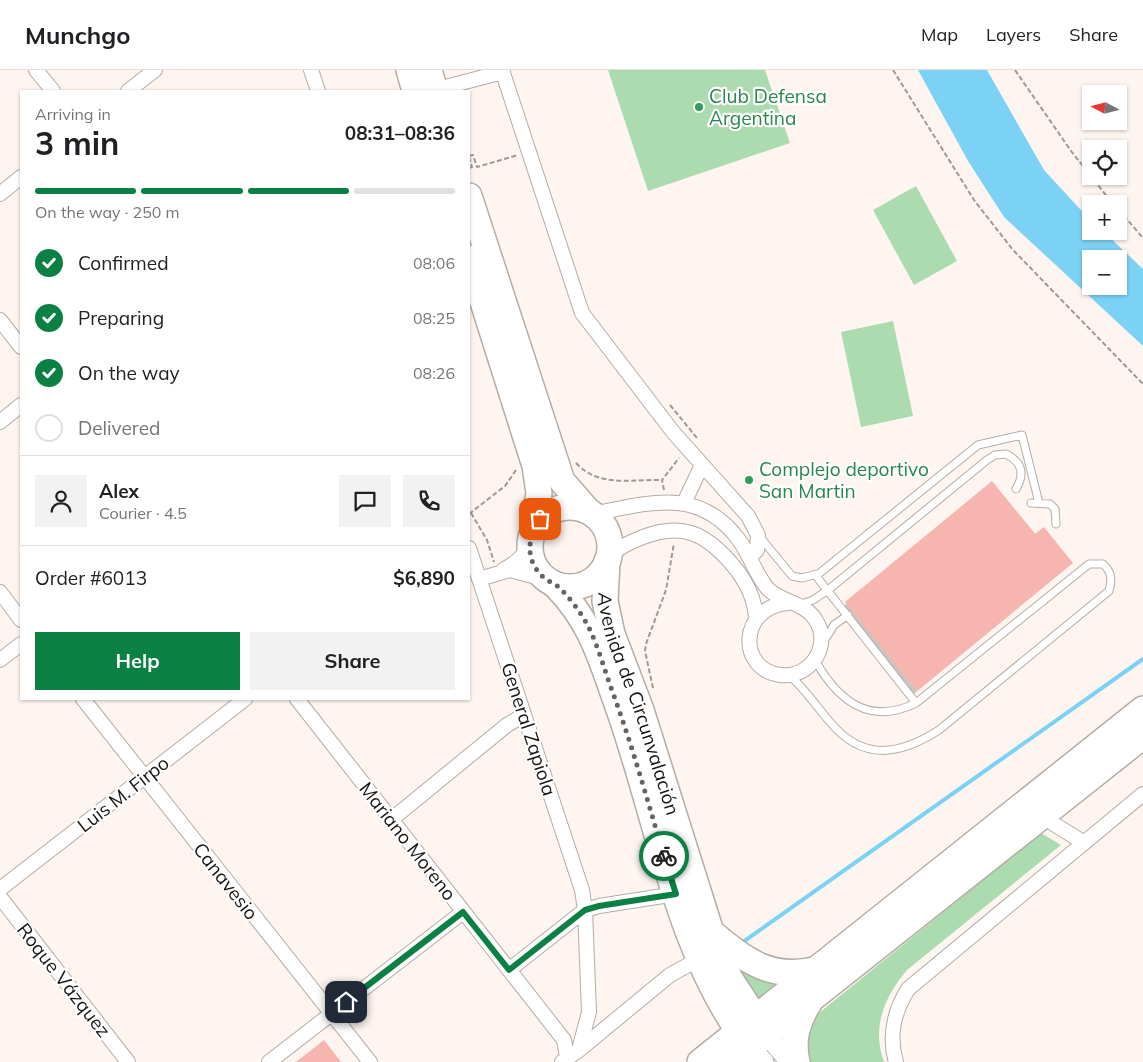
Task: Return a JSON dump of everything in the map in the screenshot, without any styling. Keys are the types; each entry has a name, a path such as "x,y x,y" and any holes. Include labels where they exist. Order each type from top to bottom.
{"highway":[{"path":"408,70 429,87"},
{"name":"Avenida de Circunvalación","path":"470,199 562,481 601,520 608,532 610,545 605,600 610,626 640,710 711,932 751,1043"},
{"name":"Avenida de Circunvalación","path":"470,261 535,466 539,493 531,536 530,556 535,568 577,609 593,638 634,754 676,894 699,959 715,992 751,1043"},
{"path":"531,536 540,519 551,511 564,506 578,507 591,512"},
{"name":"Avenida de Circunvalación","path":"550,582 568,588 582,586 594,580 603,570 608,559"},
{"path":"751,1043 819,969 1143,709"},
{"path":"700,1062 751,1043 810,1002 1143,736"},
{"path":"711,932 744,959 765,969 784,973 800,973 819,969"},
{"path":"700,1062 713,1031 716,1008 715,992"},
{"path":"797,1062 795,1052 797,1025 810,1002"}],"main road":[{"path":"751,1043 790,1062"}],"street":[{"path":"36,70 52,90"},
{"path":"129,90 155,70"},
{"path":"311,70 318,90"},
{"path":"429,87 502,71 582,314 687,448 748,516 758,535 757,550 750,557"},
{"path":"0,194 20,178"},
{"path":"0,320 20,346"},
{"path":"0,422 20,406"},
{"path":"684,503 702,465"},
{"path":"591,512 626,505 667,501 697,507 725,524 738,539 769,590 808,611 818,624 822,640 817,655 799,673 789,675 768,671 753,656 750,634 756,619 756,608 747,586 722,553 701,536 664,530 632,541 616,549 608,559"},
{"path":"500,572 519,561 526,553 531,536"},
{"name":"General Zapiola","path":"470,551 582,890 585,910 587,1026 569,1057"},
{"path":"479,578 510,570 550,582"},
{"path":"0,592 20,619"},
{"path":"756,619 767,608 793,604"},
{"path":"0,660 20,645"},
{"name":"Canavesio","path":"84,700 370,1062"},
{"name":"Luis M. Firpo","path":"0,889 244,700"},
{"name":"Mariano Moreno","path":"298,700 564,1040 569,1057"},
{"path":"392,819 507,725 524,715"},
{"path":"896,1062 892,1044 896,1009 908,989 1143,794"},
{"path":"1041,816 1083,842"},
{"path":"509,970 585,910 599,906 676,894"},
{"name":"Roque Vázquez","path":"0,897 128,1062"},
{"path":"269,1062 463,912"},
{"path":"569,1057 670,975 699,959"}],"lane":[{"path":"758,535 796,579 817,574 978,445 1022,435 1035,503 1050,504 1055,509 1056,524"},
{"path":"793,604 813,600 828,590 987,460 1006,454 1018,463 1022,470 1022,479 1016,489"},
{"path":"789,675 809,693 840,734 854,743 870,749 888,752 908,748 939,730 1108,591 1111,581 1110,572 1103,564 1096,562 1089,564 916,702 901,710 889,713 859,708 835,689 817,655 827,634 848,615"},
{"path":"817,574 816,576 916,702"}],"path":[{"path":"893,70 974,200 1013,250 1143,384"},
{"path":"1015,70 1071,151 1106,195"},
{"path":"470,156 473,155 477,167 528,152"},
{"path":"1127,219 1143,238"},
{"path":"665,399 702,444"},
{"path":"667,501 662,480 696,437"},
{"path":"654,692 645,652 646,644 668,583 675,542 673,530"}],"green space":[{"name":"Club Defensa Argentina","path":"608,70 765,70 790,143 648,191"},
{"path":"916,186 957,261 914,285 873,210"},
{"path":"893,321 913,416 861,427 841,332"},
{"path":"1041,833 1061,845 907,970 892,990 882,1013 880,1024 880,1049 884,1062 809,1062 807,1039 814,1017"},
{"path":"732,958 791,983 762,1006"}],"water":[{"path":"918,70 987,70 1044,170 1082,211 1082,240 1112,240 1123,250 1082,250 1082,289 1004,217 968,161"},
{"path":"1127,254 1143,269 1143,346 1088,295 1127,295"}],"building":[{"path":"992,481 1035,534 1044,527 1073,563 917,691 845,602"},
{"path":"324,1040 341,1062 296,1062"}],"waterway":[{"path":"743,942 1143,659"}],"way so far":[{"path":"540,519 533,530 529,543 530,556 535,568 544,578 555,585 577,609 593,638 634,754 664,856"}],"place":[{"name":"Club Defensa Argentina","path":"699,107"},
{"name":"Complejo deportivo San Martin","path":"749,480"}],"route":[{"path":"346,1002 463,912 509,970 585,910 599,906 676,894 664,856"}]}
